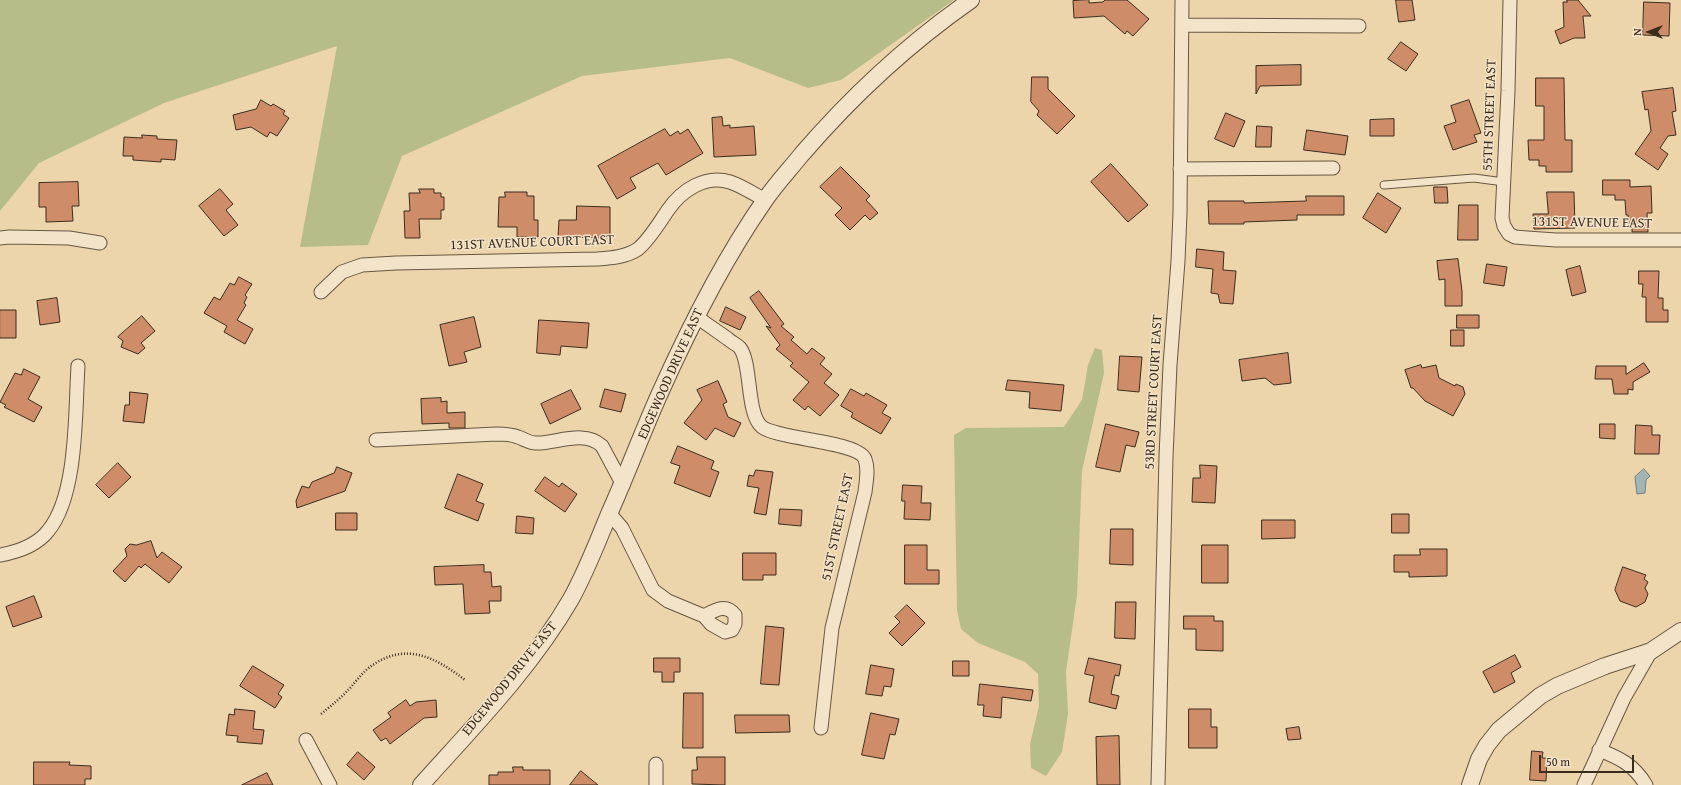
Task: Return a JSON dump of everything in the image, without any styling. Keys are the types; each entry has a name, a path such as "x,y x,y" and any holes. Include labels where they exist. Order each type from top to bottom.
{"street":[{"name":"EDGEWOOD DRIVE EAST","path":"421,785 494,704 541,645 575,591 590,563 659,395 696,316 729,256 765,200 826,126 854,98 910,46 971,0"},
{"name":"53RD STREET COURT EAST","path":"1158,785 1166,457 1170,365 1178,261 1182,0"},
{"name":"55TH STREET EAST","path":"1506,230 1502,218 1508,90 1510,0"},
{"path":"1182,25 1359,26"},
{"path":"1180,168 1332,168"},
{"name":"131ST AVENUE COURT EAST","path":"321,292 342,272 362,265 597,259 617,257 637,249 646,242 671,205 686,190 698,184 709,181 730,182 765,200"},
{"name":"131ST AVENUE EAST","path":"1506,230 1515,236 1556,240 1681,240"},
{"path":"0,238 69,238 100,242"},
{"name":"51ST STREET EAST","path":"696,316 740,348 744,358 754,410 762,427 775,432 842,446 858,452 865,459 867,476 865,492 832,628 821,728"},
{"path":"0,555 12,552 33,543 47,532 57,519 66,492 72,458 78,366"},
{"path":"376,440 508,434 537,443 570,438 591,440 598,442 602,446 623,485"},
{"path":"610,514 622,528 653,590 668,601 704,616"},
{"path":"1470,785 1479,759 1487,745 1499,730 1540,696 1557,686 1605,666 1650,651 1681,631"},
{"path":"1584,785 1624,698 1650,651"},
{"path":"306,740 330,785"},
{"path":"1599,750 1616,757 1632,767 1646,785"},
{"path":"656,764 656,785"}],"lane":[{"path":"1384,185 1474,178 1504,182"}],"path":[{"path":"321,714 337,702 369,668 392,655 405,653 434,660 447,666 465,680"}],"green space":[{"path":"0,0 954,0 841,80 808,88 730,58 582,76 402,156 368,245 300,247 337,46 164,103 39,163 0,211"},
{"path":"1095,348 1102,350 1104,373 1082,471 1077,595 1066,672 1068,714 1062,752 1046,776 1031,768 1030,744 1039,706 1038,674 1025,662 978,643 961,629 957,610 954,435 966,428 1064,427 1082,400 1088,365"}],"shaded area":[{"path":"1644,469 1650,476 1646,480 1645,493 1637,494 1635,477"}],"building":[{"path":"1089,0 1089,3 1103,2 1105,0 1127,0 1149,19 1133,36 1127,31 1125,34 1104,16 1074,18 1073,1"},
{"path":"1396,0 1412,0 1415,20 1399,22"},
{"path":"1567,0 1578,0 1591,16 1583,16 1585,38 1574,38 1560,44 1555,31 1564,27 1563,2 1567,2"},
{"path":"1644,2 1670,3 1669,36 1643,35"},
{"path":"1401,42 1418,54 1406,71 1388,59"},
{"path":"1301,65 1301,85 1260,86 1256,94 1256,66"},
{"path":"1032,77 1048,77 1048,89 1075,116 1057,134 1037,115 1039,111 1031,102"},
{"path":"1536,78 1564,78 1565,140 1572,140 1572,172 1546,172 1546,166 1539,166 1539,160 1529,160 1528,140 1544,140 1544,106 1536,106"},
{"path":"1673,88 1676,111 1672,112 1676,135 1668,136 1660,148 1668,154 1658,170 1635,154 1651,131 1648,109 1645,110 1642,92"},
{"path":"261,100 271,106 273,104 285,111 283,114 289,118 277,136 270,132 267,137 251,127 236,130 233,115 256,109"},
{"path":"1469,100 1481,133 1474,135 1477,142 1453,150 1444,126 1456,122 1451,106"},
{"path":"1226,113 1245,121 1234,147 1215,139"},
{"path":"722,117 723,126 730,125 730,128 754,126 756,155 714,157 712,118"},
{"path":"1394,119 1394,136 1370,136 1370,120"},
{"path":"1257,126 1272,127 1271,147 1256,147"},
{"path":"665,129 670,136 678,131 680,134 688,129 703,153 666,175 658,163 630,178 636,188 617,199 598,166"},
{"path":"1307,130 1348,136 1345,155 1304,150"},
{"path":"142,135 157,136 157,139 177,140 175,160 161,159 161,162 133,160 133,156 123,156 124,137 142,138"},
{"path":"1111,164 1148,205 1128,222 1091,182"},
{"path":"841,167 870,196 866,200 878,213 870,220 865,215 850,230 835,215 842,208 820,187"},
{"path":"1603,180 1630,180 1630,187 1651,186 1652,213 1647,213 1648,232 1632,232 1632,227 1629,227 1628,215 1626,215 1625,200 1615,200 1615,195 1603,195"},
{"path":"78,182 79,206 72,206 73,221 46,222 46,207 39,207 39,183"},
{"path":"1434,187 1447,187 1448,203 1435,203"},
{"path":"220,189 233,204 226,210 238,225 224,236 199,206"},
{"path":"419,189 434,189 434,193 441,193 441,197 444,197 444,210 441,210 441,219 419,219 420,238 405,238 404,211 410,211 409,193 420,193"},
{"path":"505,192 527,192 527,196 534,196 534,220 538,220 538,237 517,237 517,227 498,227 499,197 505,197"},
{"path":"1547,192 1574,192 1575,228 1534,229 1533,214 1548,214"},
{"path":"1378,193 1401,208 1386,233 1363,218"},
{"path":"1306,196 1344,196 1344,215 1297,215 1297,220 1244,222 1244,224 1209,224 1208,201 1244,201 1244,203 1306,201"},
{"path":"1459,205 1478,205 1478,240 1458,240"},
{"path":"577,206 610,207 610,238 558,237 559,220 576,220"},
{"path":"1197,249 1224,252 1223,270 1236,271 1233,304 1220,303 1218,294 1211,293 1213,269 1196,267"},
{"path":"1458,259 1462,291 1462,306 1445,306 1445,279 1439,280 1437,261"},
{"path":"1487,264 1507,267 1504,286 1484,283"},
{"path":"1580,266 1586,292 1572,296 1566,270"},
{"path":"1639,271 1659,271 1658,298 1663,298 1663,310 1668,310 1668,322 1646,322 1646,297 1642,297 1643,284 1639,284"},
{"path":"239,277 252,284 245,295 247,297 244,303 246,305 237,320 253,329 245,344 224,332 227,326 204,313 214,297 220,300 230,283 234,285"},
{"path":"759,291 784,324 781,326 794,337 791,340 807,354 812,348 825,358 820,364 832,374 824,383 839,395 820,416 808,406 805,410 793,400 809,382 790,366 793,363 776,349 780,345 766,326 771,328 750,298"},
{"path":"57,298 60,322 40,325 37,301"},
{"path":"726,307 746,317 740,330 720,321"},
{"path":"0,310 16,310 16,338 0,338"},
{"path":"1457,315 1479,315 1479,328 1457,328"},
{"path":"142,316 155,331 141,343 145,348 138,354 121,347 123,341 118,337"},
{"path":"474,317 481,347 464,352 467,362 449,366 440,325"},
{"path":"539,320 589,323 587,348 561,346 560,355 537,353"},
{"path":"1451,330 1464,330 1464,346 1451,346"},
{"path":"1288,353 1291,383 1274,385 1265,378 1242,381 1239,360"},
{"path":"1120,356 1142,357 1139,392 1118,390"},
{"path":"1644,363 1650,372 1633,382 1633,390 1628,389 1628,394 1614,394 1612,379 1595,379 1596,366 1626,366 1626,374"},
{"path":"1421,365 1422,368 1436,365 1439,378 1455,386 1456,384 1463,387 1465,394 1453,416 1425,401 1413,388 1411,388 1405,370"},
{"path":"24,369 40,377 28,399 42,407 34,422 4,407 6,405 0,402 15,373 21,375"},
{"path":"1008,380 1064,385 1061,411 1029,408 1030,392 1006,390"},
{"path":"718,381 727,402 723,404 728,417 741,423 734,437 715,428 706,440 684,423 702,400 697,390"},
{"path":"605,389 626,394 621,412 600,407"},
{"path":"851,389 864,396 866,393 887,405 882,413 891,418 881,434 851,417 853,413 841,406"},
{"path":"571,390 581,409 550,424 541,404"},
{"path":"130,392 148,394 144,423 123,421 125,405 129,405"},
{"path":"441,398 441,402 447,401 447,413 465,412 465,428 449,428 449,423 422,424 421,399"},
{"path":"1106,424 1139,432 1135,447 1126,445 1120,472 1096,467"},
{"path":"1600,424 1615,424 1615,439 1600,438"},
{"path":"1636,425 1652,426 1652,435 1660,435 1659,454 1635,454"},
{"path":"678,446 714,461 711,469 719,472 710,497 674,483 680,466 671,463"},
{"path":"118,463 131,477 109,498 96,485"},
{"path":"1200,465 1217,466 1215,503 1192,502 1193,478 1200,478"},
{"path":"337,467 352,473 345,491 297,508 296,501 302,486 309,488 312,482 334,473"},
{"path":"756,470 773,472 766,515 754,513 759,488 747,486 749,475 753,476"},
{"path":"458,474 483,484 476,501 484,504 478,521 445,508"},
{"path":"545,477 559,487 562,483 577,494 565,512 535,491"},
{"path":"903,485 922,486 921,503 931,503 930,520 904,519 905,501 902,501"},
{"path":"780,509 802,510 801,526 779,524"},
{"path":"336,513 357,513 357,530 336,530"},
{"path":"1392,514 1409,514 1409,533 1392,533"},
{"path":"517,516 534,518 533,534 516,533"},
{"path":"1262,520 1295,520 1295,538 1262,539"},
{"path":"1111,529 1133,529 1133,565 1110,564"},
{"path":"151,541 157,558 162,552 182,567 169,583 145,564 141,568 139,566 125,582 113,571 127,556 125,549 130,544 136,545"},
{"path":"905,545 927,545 927,570 939,570 939,584 905,584"},
{"path":"1202,545 1228,545 1228,583 1202,583"},
{"path":"1420,549 1447,549 1447,576 1409,577 1409,572 1394,572 1394,555 1420,555"},
{"path":"743,553 776,553 776,575 763,575 763,580 743,580"},
{"path":"484,565 484,572 491,572 492,587 501,586 501,601 489,601 490,613 465,614 463,584 435,585 434,567"},
{"path":"1623,567 1646,575 1644,579 1648,582 1645,588 1648,594 1645,602 1636,607 1620,601 1615,590"},
{"path":"34,596 42,617 13,627 6,607"},
{"path":"1116,602 1136,602 1135,639 1115,638"},
{"path":"907,605 925,623 902,646 889,633 900,622 895,617"},
{"path":"1184,616 1214,616 1214,621 1223,621 1223,651 1196,650 1196,629 1184,629"},
{"path":"766,626 784,628 779,685 761,684"},
{"path":"1515,655 1521,667 1511,673 1515,682 1494,693 1483,672"},
{"path":"654,658 680,658 680,672 674,672 674,682 662,682 662,672 654,672"},
{"path":"1089,658 1121,665 1119,676 1115,675 1111,694 1119,696 1116,709 1089,702 1094,676 1085,674"},
{"path":"953,661 969,661 969,676 953,676"},
{"path":"871,665 894,669 891,687 884,686 882,696 866,694"},
{"path":"253,666 284,685 278,694 282,697 275,708 240,686"},
{"path":"980,684 1033,690 1031,701 1002,697 1001,718 983,716 984,705 978,705"},
{"path":"684,693 703,693 703,748 683,748"},
{"path":"406,700 410,706 416,702 436,700 437,717 424,718 390,744 386,738 381,741 373,730 391,717 388,713"},
{"path":"235,709 255,711 253,729 264,730 262,744 237,742 238,736 226,735 229,714 234,715"},
{"path":"1189,709 1211,709 1211,727 1217,727 1217,748 1189,748"},
{"path":"871,713 899,719 895,735 890,734 884,759 862,755"},
{"path":"735,715 789,715 790,732 736,733"},
{"path":"1299,727 1301,739 1288,740 1286,729"},
{"path":"1119,736 1120,785 1097,785 1096,737"},
{"path":"1532,751 1543,752 1542,758 1547,758 1546,781 1530,780"},
{"path":"358,752 375,767 364,780 347,765"},
{"path":"697,757 725,757 725,785 692,784 692,770 697,770"},
{"path":"34,762 70,762 69,765 91,766 91,779 85,779 85,785 34,785"},
{"path":"513,767 523,767 523,770 550,770 550,785 489,785 489,775 498,775 498,772 513,772"},
{"path":"581,771 598,785 570,785"},
{"path":"267,773 273,785 242,785"}]}
